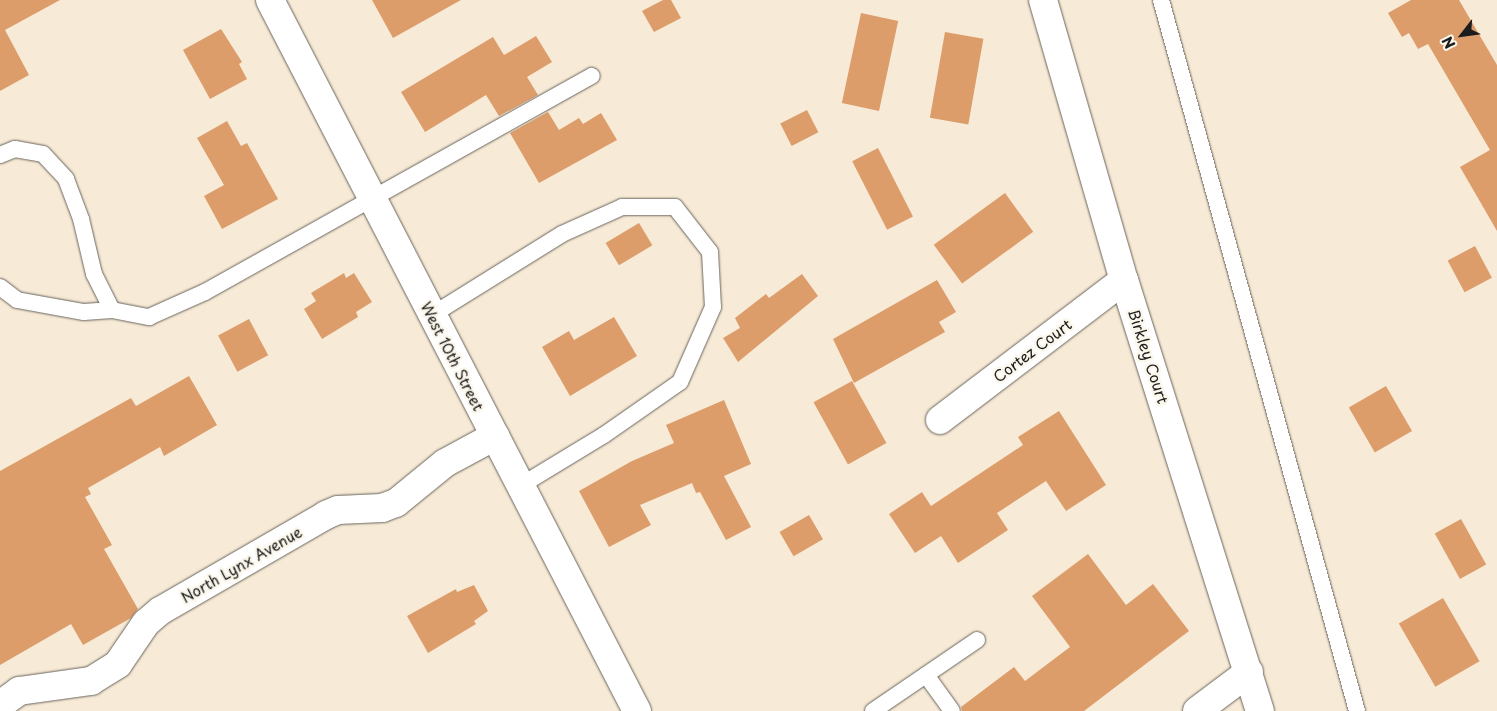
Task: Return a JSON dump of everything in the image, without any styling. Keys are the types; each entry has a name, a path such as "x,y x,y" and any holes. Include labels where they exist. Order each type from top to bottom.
{"street":[{"name":"West 10th Street","path":"270,0 637,711"},
{"name":"Birkley Court","path":"1043,0 1124,280 1260,711"},
{"name":"Cortez Court","path":"940,420 1124,280"},
{"name":"North Lynx Avenue","path":"0,705 20,692 91,682 118,664 146,623 160,611 326,515 338,510 382,508 396,503 445,463 495,436"},
{"path":"1197,711 1249,672"}],"lane":[{"path":"1161,0 1357,711"},
{"path":"0,287 17,300 84,312 112,310 149,317 204,292 592,76"},
{"path":"0,155 15,149 43,154 66,179 81,218 94,274 112,310"},
{"path":"432,315 562,234 622,206 675,207 710,252 713,307 680,382 604,435 520,486"},
{"path":"873,711 977,640"},
{"path":"926,675 952,711"}],"building":[{"path":"0,0 60,0 5,30 29,75 0,91"},
{"path":"372,0 461,0 393,38"},
{"path":"663,0 671,0 681,18 654,32 642,11"},
{"path":"1411,0 1459,0 1497,65 1497,231 1460,167 1490,150 1428,44 1418,49 1409,33 1402,37 1388,13"},
{"path":"861,13 898,21 879,111 842,103"},
{"path":"221,29 242,62 239,64 247,79 210,99 183,50"},
{"path":"945,32 983,39 968,124 930,118"},
{"path":"536,36 552,62 527,77 538,95 499,116 486,95 425,132 401,92 493,37 504,55"},
{"path":"807,110 818,132 792,146 780,124"},
{"path":"548,112 559,130 579,118 583,124 601,113 617,140 539,183 510,133"},
{"path":"227,121 241,146 247,143 278,199 222,229 204,196 224,185 197,138"},
{"path":"878,148 913,217 887,230 852,161"},
{"path":"1005,193 1033,232 962,284 934,245"},
{"path":"639,223 652,245 619,265 606,243"},
{"path":"1475,246 1492,278 1465,292 1448,261"},
{"path":"344,273 346,278 354,273 372,302 356,312 358,317 322,339 304,309 316,301 311,293"},
{"path":"802,274 818,296 738,362 723,338 740,328 735,318 766,294 769,298"},
{"path":"937,280 956,312 939,322 945,332 854,383 833,339"},
{"path":"614,317 637,356 570,396 542,347 569,331 574,340"},
{"path":"249,319 268,355 237,372 218,335"},
{"path":"189,376 217,425 164,456 160,447 88,488 91,494 85,497 112,545 104,549 138,609 131,618 83,645 71,624 0,665 0,471 131,398 136,406"},
{"path":"852,381 886,443 848,464 814,402"},
{"path":"1386,386 1412,431 1375,453 1349,408"},
{"path":"724,400 751,464 724,476 751,527 726,540 700,492 696,493 692,483 640,505 651,525 609,547 579,491 632,461 674,443 666,425"},
{"path":"1059,411 1106,485 1066,511 1046,481 997,513 1008,530 958,563 941,536 915,553 889,514 922,492 931,506 1023,445 1018,437"},
{"path":"809,515 823,539 794,556 780,532"},
{"path":"1461,519 1486,564 1460,579 1435,534"},
{"path":"1088,554 1126,605 1153,584 1189,631 1084,711 962,711 961,707 1014,667 1025,681 1070,647 1032,596"},
{"path":"474,585 488,611 474,621 476,624 428,653 407,616 456,589 457,592"},
{"path":"1443,598 1480,661 1435,687 1399,624"}]}
